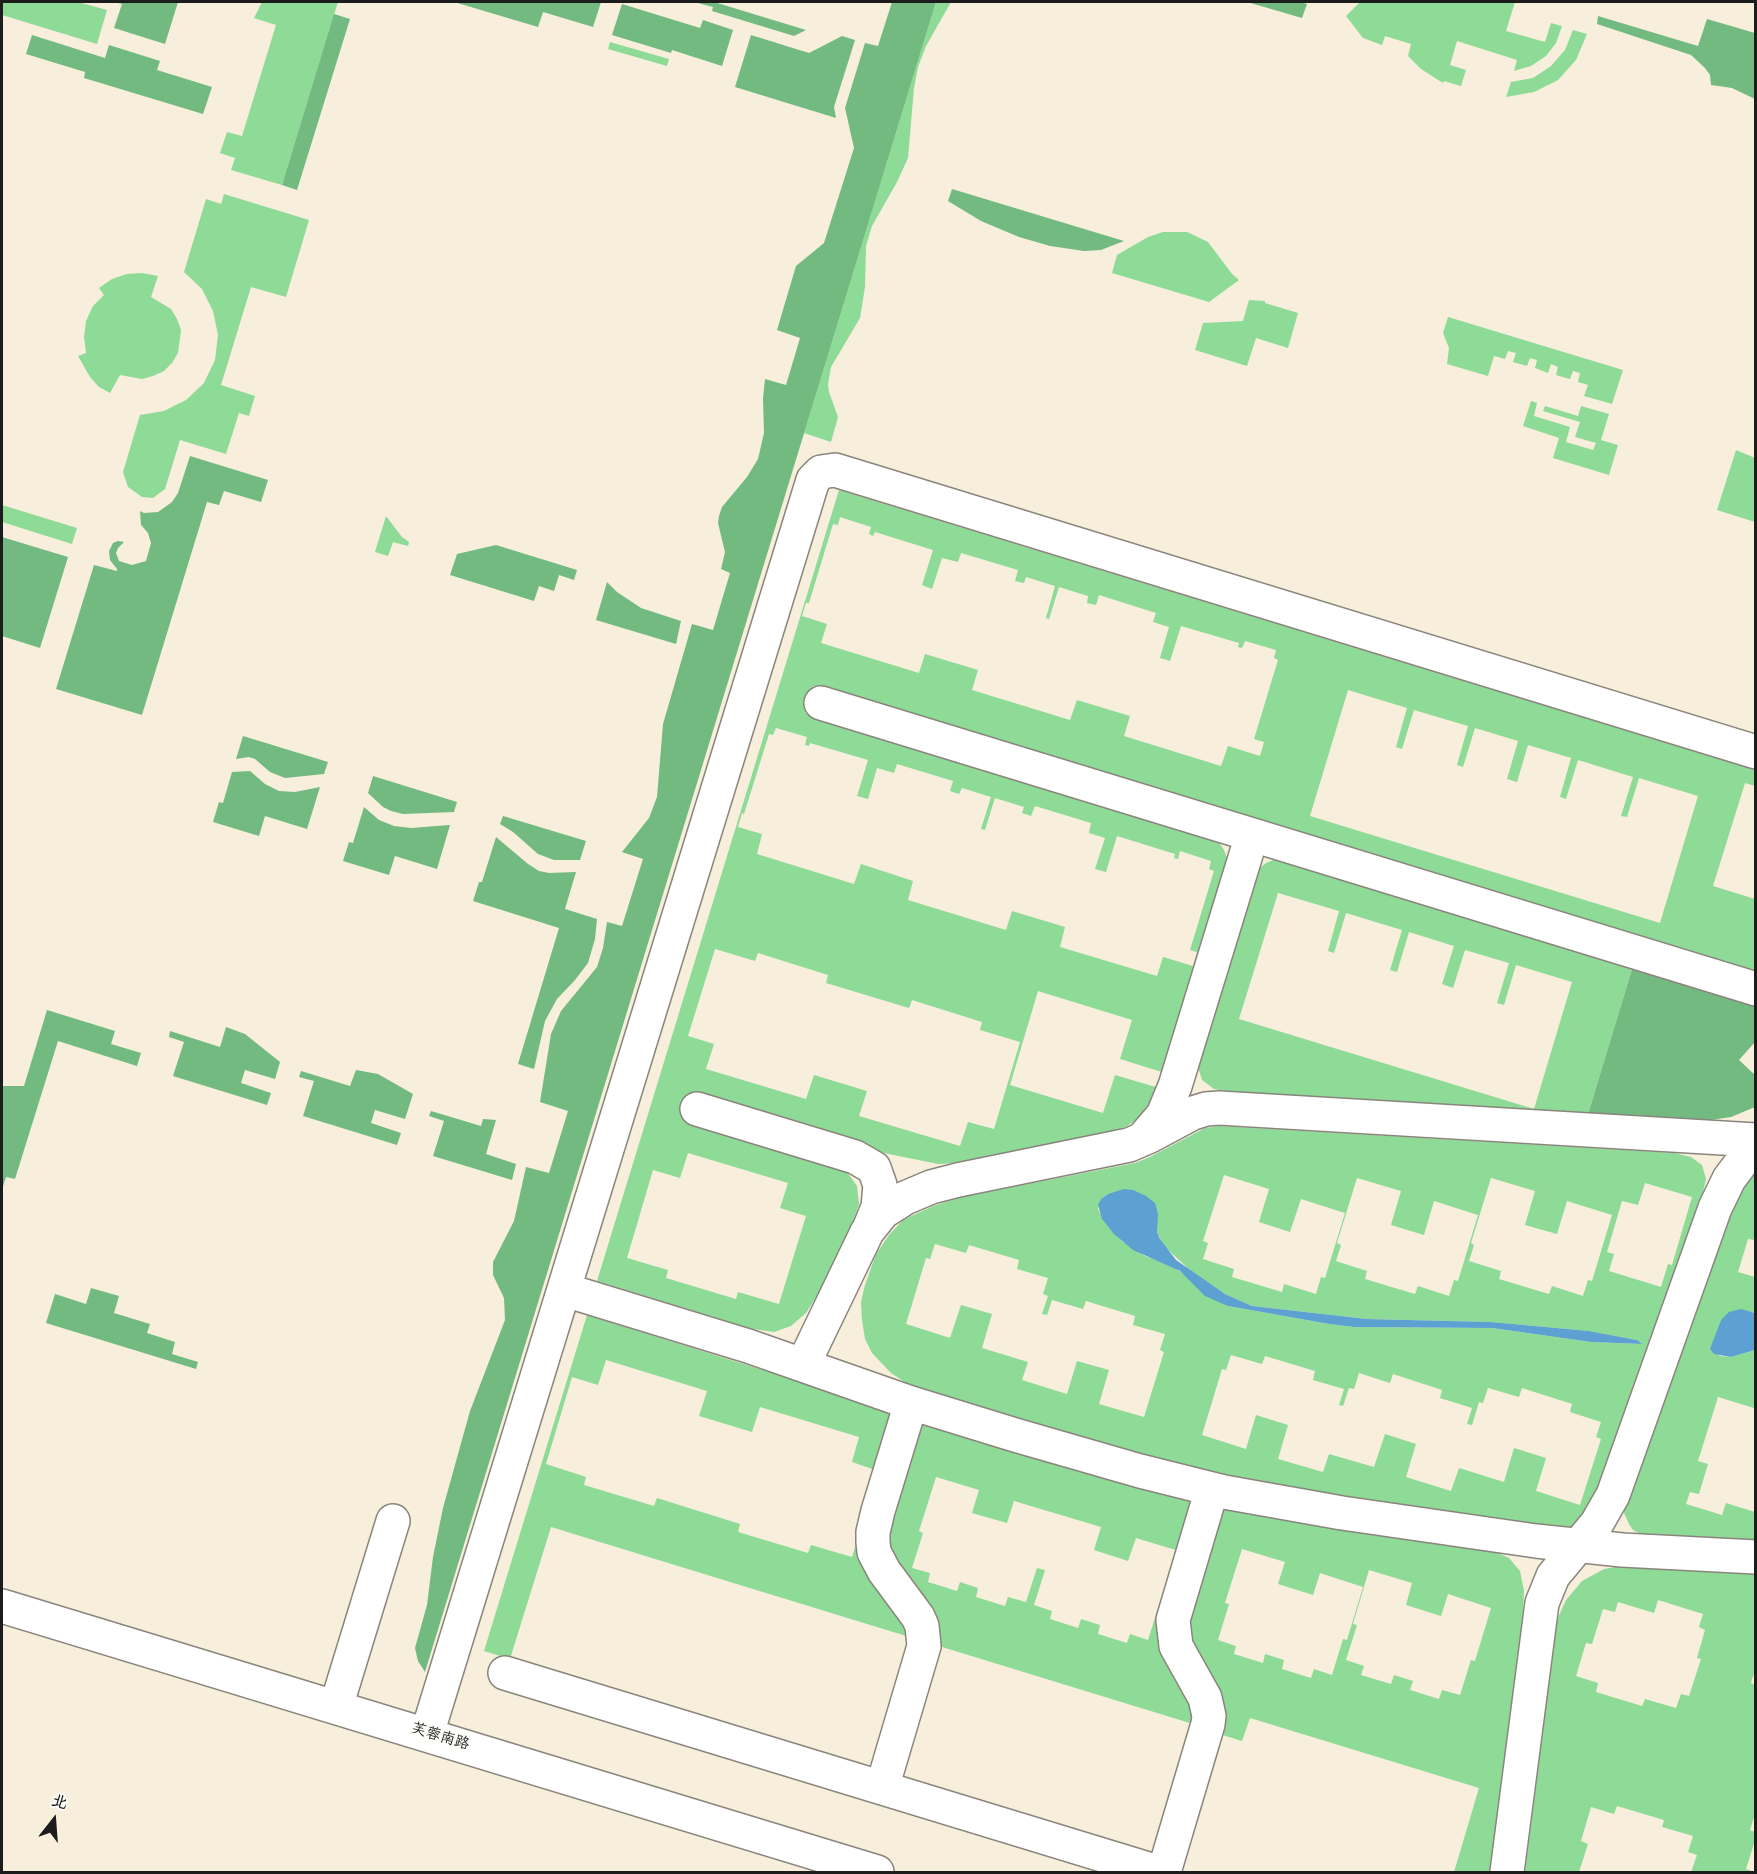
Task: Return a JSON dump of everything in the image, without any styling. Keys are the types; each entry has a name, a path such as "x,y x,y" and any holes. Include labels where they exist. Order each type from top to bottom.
{"street":[{"path":"428,1734 813,480 824,470 835,470 1755,752"},
{"path":"821,703 1755,989"},
{"path":"867,1232 883,1212 905,1198 931,1187 1116,1148 1146,1136 1163,1115 1172,1094 1252,835"},
{"path":"1185,1053 1182,1076 1188,1093 1203,1104 1226,1108 1755,1142"},
{"path":"1116,1148 1143,1140 1193,1113 1206,1109 1226,1108"},
{"path":"697,1109 907,1175 934,1180 958,1180"},
{"path":"1507,1872 1542,1603 1553,1576 1597,1523 1613,1495 1715,1208 1729,1179 1755,1142"},
{"path":"803,1365 878,1207 880,1185 873,1168 855,1157"},
{"path":"565,1290 803,1365 911,1403 1088,1457 1212,1489 1428,1527 1633,1551 1755,1557"},
{"path":"882,1788 924,1646 922,1626 918,1617 884,1571 874,1552 873,1542 878,1511 911,1403"},
{"path":"1164,1872 1208,1724 1209,1716 1205,1698 1176,1646 1173,1620 1212,1489"},
{"path":"336,1707 393,1521"},
{"name":"芙蓉南路","path":"2,1606 877,1872"},
{"path":"505,1673 1158,1872"},
{"path":"1178,1872 1218,1744"}],"green space":[{"path":"2,2 78,2 107,10 97,44 2,15"},
{"path":"114,2 178,2 165,44 114,28 122,4"},
{"path":"262,2 338,2 282,185 231,170 235,158 220,153 227,132 242,136 276,25 254,18"},
{"path":"454,2 601,2 593,27 543,12 538,27"},
{"path":"694,2 714,2 806,30 794,36 712,11 713,7"},
{"path":"892,2 936,2 425,1672 418,1661 415,1648 427,1605 433,1557 443,1508 470,1411 505,1320 504,1298 493,1275 493,1262 514,1221 526,1167 549,1173 568,1111 540,1102 551,1034 561,1011 597,967 607,922 622,926 643,859 622,852 649,818 657,797 663,724 692,624 713,630 730,573 721,569 725,552 718,523 719,516 722,507 747,477 758,459 764,433 765,379 786,385 800,338 777,330 796,266 824,243 854,148 845,108 865,43 878,46"},
{"path":"936,2 951,2 926,46 918,67 908,158 872,226 866,246 865,287 860,318 831,367 829,392 838,417 831,442 804,433"},
{"path":"1247,2 1300,2 1307,4 1302,18"},
{"path":"1360,2 1515,2 1506,31 1545,42 1551,23 1562,26 1556,43 1546,56 1531,66 1514,71 1517,60 1457,41 1450,65 1466,70 1461,86 1444,81 1443,83 1421,69 1408,56 1411,44 1385,36 1382,45 1363,38 1346,16"},
{"path":"622,4 700,28 703,20 733,30 722,66 672,50 671,53 612,35"},
{"path":"334,14 350,19 297,190 282,185"},
{"path":"1598,16 1698,46 1707,19 1755,33 1755,99 1732,88 1711,85 1710,75 1691,55 1597,24"},
{"path":"1573,30 1587,34 1576,60 1558,80 1534,92 1506,97 1511,82 1533,78 1551,66 1565,50"},
{"path":"32,35 105,58 109,45 160,61 157,70 212,87 203,114 84,78 85,72 26,54"},
{"path":"751,35 809,53 842,36 855,40 834,107 836,118 735,87"},
{"path":"610,42 669,59 667,66 608,49"},
{"path":"952,189 1124,241 1101,250 1084,251 1050,246 1019,237 981,221 948,201"},
{"path":"224,194 309,220 286,297 251,287 221,385 255,396 249,416 239,413 226,454 180,440 165,489 153,498 142,497 128,487 123,472 140,415 164,411 186,400 204,383 215,360 218,335 213,311 202,289 184,272 206,199 221,204"},
{"path":"1163,232 1187,232 1208,242 1239,280 1209,302 1112,273 1117,255 1148,237"},
{"path":"142,273 158,276 151,297 171,309 177,319 181,330 178,353 164,371 153,376 142,379 120,375 110,393 99,387 90,377 78,356 86,353 84,337 86,321 93,306 104,295 99,288 112,279 127,274"},
{"path":"1249,300 1265,301 1265,303 1298,313 1288,348 1256,338 1247,366 1195,350 1203,323 1243,321"},
{"path":"1448,317 1623,370 1612,404 1584,396 1588,385 1578,382 1580,373 1573,371 1570,379 1556,375 1558,367 1551,364 1548,373 1535,368 1537,360 1530,358 1527,366 1513,362 1516,353 1508,351 1505,359 1494,356 1488,376 1447,364 1449,348 1443,333"},
{"path":"1531,401 1537,403 1534,416 1570,427 1566,442 1593,450 1596,443 1575,437 1580,422 1543,411 1545,406 1578,416 1581,406 1609,414 1601,440 1618,445 1609,475 1553,458 1559,438 1523,426"},
{"path":"1736,450 1755,458 1755,522 1717,510"},
{"path":"190,456 268,480 261,502 224,491 219,505 207,502 142,715 56,689 94,565 117,571 110,560 109,551 113,543 118,541 124,542 116,553 119,561 132,565 146,561 151,543 148,533 141,525 140,511 158,512 172,502 178,493"},
{"path":"839,490 1755,770 1755,786 1745,783 1713,886 1755,899 1755,974 813,686 805,713 1218,841 1228,861 1165,1073 1120,1059 1132,1020 1038,991 1010,1085 1103,1113 1115,1075 1159,1088 1139,1118 1112,1132 954,1163 938,1164 884,1153 688,1093 681,1117 828,1163 847,1172 857,1186 859,1204 852,1224 818,1294 806,1313 791,1326 774,1332 753,1329 597,1281","holes":["840,517 871,527 869,534 873,536 875,532 933,550 922,585 932,589 942,558 958,562 961,553 1018,570 1015,581 1024,583 1026,577 1055,586 1046,618 1049,619 1059,587 1088,596 1087,603 1096,605 1099,595 1156,613 1153,622 1169,627 1160,658 1170,661 1181,626 1239,643 1238,647 1242,648 1245,641 1276,650 1274,658 1278,660 1254,739 1264,742 1260,756 1228,746 1221,766 1124,736 1130,716 1077,700 1070,720 972,690 978,670 925,654 919,673 821,643 827,624 802,616 806,603 809,603 833,524 838,525","1348,690 1407,708 1396,747 1402,749 1414,710 1468,726 1457,765 1463,767 1475,728 1518,741 1507,779 1517,782 1528,745 1571,758 1560,797 1566,799 1578,760 1633,777 1621,816 1627,817 1639,778 1698,796 1660,923 1310,816","776,728 807,737 805,745 809,746 810,743 868,760 857,796 868,799 877,768 894,773 897,764 953,781 950,791 959,794 962,788 991,797 981,829 985,830 995,798 1024,807 1022,813 1031,816 1035,806 1091,823 1089,833 1105,838 1095,869 1106,872 1117,836 1175,854 1174,858 1178,859 1180,851 1211,861 1209,869 1214,871 1190,950 1197,952 1193,966 1163,957 1157,976 1060,947 1065,927 1012,911 1006,930 908,900 913,881 861,864 854,884 757,854 762,834 738,827 769,734 773,735","715,949 755,961 758,953 828,975 826,983 909,1008 912,1000 982,1022 980,1030 1020,1042 994,1129 968,1122 960,1146 859,1116 867,1091 814,1075 806,1099 706,1069 714,1044 688,1036","688,1153 788,1183 780,1208 806,1216 779,1304 738,1292 736,1299 666,1278 668,1270 627,1258 653,1170 680,1178"]},
{"path":"2,505 77,528 72,544 2,522"},
{"path":"386,516 402,537 409,542 408,546 393,542 388,556 375,552"},
{"path":"2,537 68,557 40,648 2,636"},
{"path":"496,545 577,570 574,580 559,575 554,591 539,586 534,601 450,575 457,554"},
{"path":"607,582 617,592 641,608 681,621 676,644 596,620"},
{"path":"243,736 328,762 324,774 285,778 270,772 255,759 249,757 236,759"},
{"path":"250,771 265,784 279,791 295,792 320,787 307,829 265,816 259,836 213,822 219,802 223,803 232,772"},
{"path":"373,776 457,802 454,812 403,814 391,811 368,793"},
{"path":"364,807 379,820 394,826 411,828 450,825 437,869 395,856 389,875 343,861 349,842 353,843"},
{"path":"503,816 586,841 580,860 554,860 538,854 500,824"},
{"path":"496,837 539,871 576,872 565,909 597,919 595,939 588,963 557,999 545,1021 534,1069 518,1064 559,928 473,901 479,882 482,882"},
{"path":"1276,859 1633,966 1588,1114 1232,1092 1214,1089 1202,1080 1198,1067 1257,870","holes":["1278,893 1339,911 1328,951 1334,953 1346,913 1402,930 1390,970 1397,972 1409,932 1454,946 1442,984 1453,988 1465,950 1509,963 1497,1003 1504,1005 1516,965 1572,982 1534,1109 1239,1019"]},
{"path":"1633,966 1755,1003 1755,1042 1739,1060 1755,1075 1755,1107 1731,1117 1704,1121 1588,1114"},
{"path":"47,1010 115,1031 111,1044 141,1053 137,1066 58,1041 15,1179 6,1177 2,1190 2,1086 24,1086"},
{"path":"226,1027 245,1034 280,1062 275,1079 245,1070 241,1083 271,1093 267,1105 173,1076 184,1042 169,1037 170,1031 220,1047"},
{"path":"356,1070 378,1074 413,1094 405,1119 375,1110 371,1123 401,1133 397,1145 303,1116 314,1081 299,1077 301,1071 350,1086"},
{"path":"431,1111 481,1126 483,1119 496,1120 486,1154 516,1164 512,1180 433,1156 444,1121 429,1116"},
{"path":"1219,1126 1674,1153 1691,1157 1702,1165 1706,1179 1702,1197 1598,1490 1583,1519 1571,1527 1556,1528 1307,1492 1200,1471 1006,1417 911,1386 891,1373 872,1353 865,1339 861,1302 876,1254 903,1220 933,1206 962,1197 1135,1163 1205,1128","holes":["1224,1175 1269,1189 1259,1222 1290,1232 1301,1199 1345,1213 1325,1278 1321,1277 1316,1294 1284,1284 1282,1292 1232,1277 1234,1269 1203,1259 1208,1243 1203,1241","1357,1178 1401,1191 1391,1225 1424,1235 1434,1201 1478,1215 1458,1281 1454,1280 1449,1296 1418,1286 1415,1294 1365,1279 1367,1271 1336,1261 1341,1245 1337,1243","1491,1178 1535,1191 1525,1225 1557,1234 1567,1201 1612,1215 1592,1281 1588,1280 1583,1296 1552,1286 1549,1294 1499,1279 1501,1271 1469,1261 1474,1245 1471,1243","1645,1183 1692,1197 1672,1265 1668,1264 1661,1287 1609,1271 1614,1254 1607,1252 1622,1201 1638,1205","1108,1194 1157,1226 1157,1232 1164,1246 1193,1273 1225,1294 1252,1306 1367,1319 1491,1322 1589,1331 1637,1340 1641,1344 1591,1342 1492,1328 1354,1327 1228,1306 1172,1266 1145,1256 1123,1242 1105,1223 1098,1209 1101,1199","935,1244 966,1253 969,1245 1019,1260 1017,1269 1048,1278 1043,1294 1048,1296 1042,1314 1047,1315 1052,1300 1083,1309 1086,1301 1135,1316 1133,1325 1165,1334 1160,1350 1164,1352 1144,1417 1099,1404 1109,1370 1077,1361 1067,1394 1022,1380 1028,1362 982,1348 992,1314 961,1305 950,1338 906,1324 926,1258 930,1259","1231,1355 1262,1364 1265,1356 1315,1371 1313,1380 1344,1389 1339,1405 1343,1406 1349,1388 1354,1389 1359,1373 1390,1383 1393,1374 1442,1390 1440,1398 1472,1408 1467,1424 1472,1425 1479,1402 1483,1403 1488,1388 1519,1397 1522,1388 1572,1404 1570,1412 1601,1422 1596,1437 1601,1439 1580,1505 1536,1491 1546,1458 1514,1448 1504,1482 1459,1468 1451,1491 1406,1477 1416,1444 1385,1434 1374,1467 1329,1454 1323,1472 1278,1459 1288,1425 1256,1415 1246,1449 1202,1435 1222,1369 1226,1370"]},
{"path":"1755,1170 1755,1240 1748,1239 1738,1272 1755,1277 1755,1313 1721,1320 1711,1349 1720,1356 1731,1357 1755,1350 1754,1408 1718,1397 1698,1461 1708,1464 1699,1494 1690,1492 1686,1504 1722,1515 1726,1503 1755,1512 1755,1542 1644,1536 1633,1530 1629,1524 1624,1513 1624,1506 1728,1211 1742,1182"},
{"path":"91,1288 119,1296 114,1313 150,1324 147,1333 175,1342 172,1354 198,1362 196,1369 46,1323 55,1294 86,1304"},
{"path":"587,1315 855,1399 1491,1550 1509,1558 1520,1571 1524,1591 1523,1615 1490,1872 1454,1872 1479,1788 1250,1718 1242,1741 551,1527 510,1659 484,1651","holes":["606,1360 707,1391 699,1416 752,1432 760,1407 859,1437 852,1462 878,1471 852,1557 811,1545 808,1553 738,1532 740,1524 657,1498 654,1506 584,1485 586,1477 546,1464 572,1377 598,1385","936,1477 979,1490 972,1513 1007,1523 1014,1501 1101,1527 1094,1550 1128,1561 1136,1538 1179,1551 1162,1606 1159,1605 1148,1640 1130,1634 1127,1643 1098,1634 1100,1625 1081,1619 1078,1628 1050,1619 1052,1611 1034,1605 1045,1570 1037,1568 1026,1602 1008,1597 1005,1606 976,1597 978,1588 960,1582 957,1591 928,1582 930,1573 912,1568 923,1533 919,1531","1242,1549 1285,1562 1278,1584 1313,1595 1320,1573 1363,1587 1347,1640 1343,1639 1332,1675 1314,1669 1311,1678 1282,1669 1284,1660 1265,1654 1263,1663 1234,1654 1236,1646 1218,1640 1229,1604 1225,1603","1369,1570 1412,1583 1406,1605 1441,1616 1448,1594 1491,1608 1475,1661 1471,1660 1460,1695 1442,1690 1439,1699 1410,1690 1413,1681 1394,1675 1391,1684 1361,1675 1364,1666 1346,1660 1357,1625 1353,1624"]},
{"path":"1627,1565 1755,1572 1756,1667 1751,1683 1756,1685 1756,1811 1750,1830 1755,1832 1756,1837 1746,1869 1755,1872 1691,1872 1697,1855 1688,1852 1693,1836 1662,1827 1664,1820 1617,1806 1614,1814 1591,1807 1581,1841 1588,1844 1579,1872 1525,1872 1557,1620 1566,1600 1582,1581 1604,1569","holes":["1658,1600 1703,1614 1699,1627 1705,1630 1697,1658 1701,1659 1689,1696 1681,1694 1676,1708 1645,1699 1642,1706 1596,1692 1598,1683 1576,1676 1586,1643 1592,1644 1603,1609 1615,1612 1618,1602 1654,1613"]}],"water":[{"path":"1124,1189 1133,1190 1155,1203 1158,1214 1157,1232 1176,1260 1225,1294 1252,1306 1367,1319 1491,1322 1589,1331 1637,1340 1642,1344 1591,1342 1492,1328 1354,1327 1228,1306 1205,1296 1180,1271 1133,1250 1114,1234 1102,1219 1098,1205 1101,1199 1108,1194"},
{"path":"1741,1309 1755,1313 1755,1350 1731,1357 1714,1354 1710,1349 1721,1320 1729,1312"}]}
